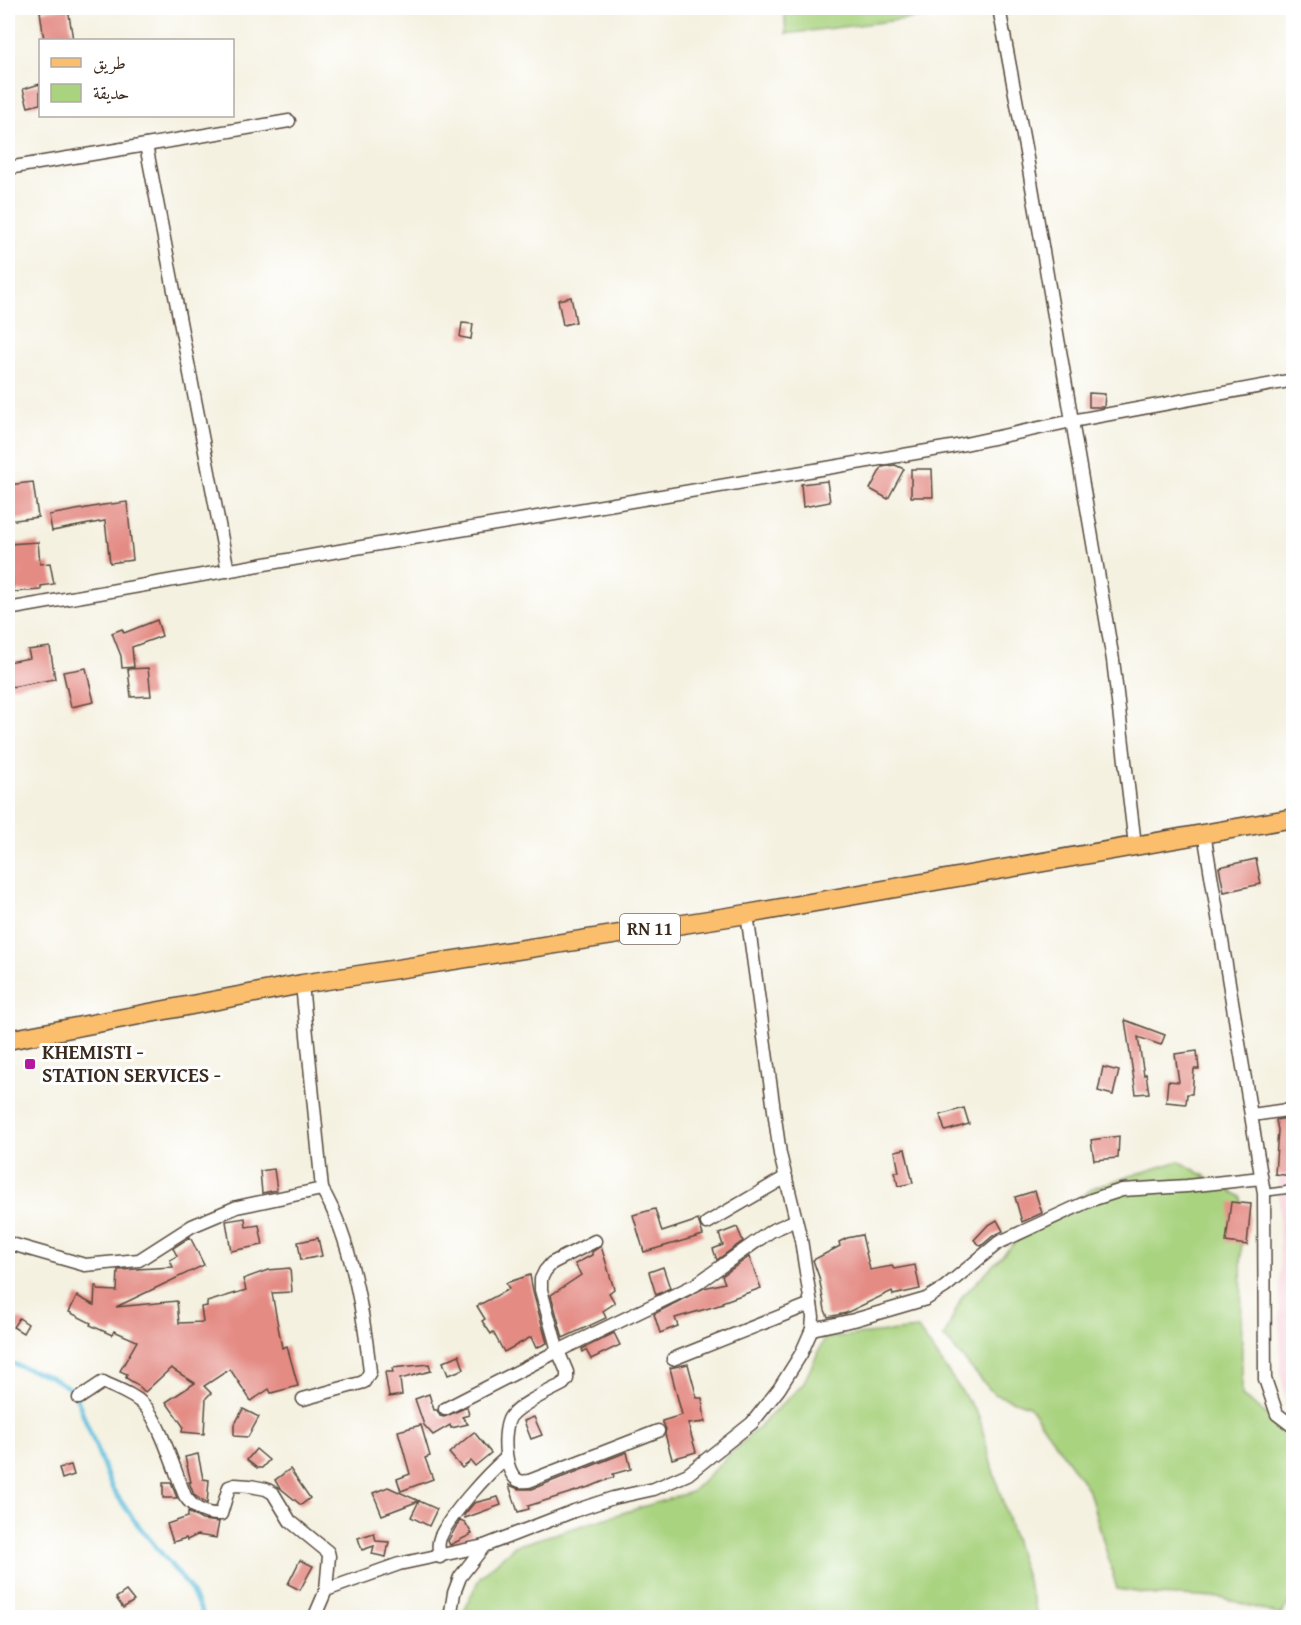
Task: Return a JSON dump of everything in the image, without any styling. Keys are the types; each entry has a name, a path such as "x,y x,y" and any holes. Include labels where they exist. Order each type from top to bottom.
{"main road":[{"name":"RN 11","path":"8,1040 302,984 747,914 1293,818"}],"street":[{"path":"999,8 1028,158 1113,660 1135,845"},
{"path":"8,168 289,121"},
{"path":"146,145 228,571"},
{"path":"8,609 951,447 1072,421 1293,380"},
{"path":"1204,833 1264,1193 1265,1378 1277,1414 1293,1427"},
{"path":"326,1590 399,1564 484,1546 574,1511 613,1498 654,1489 688,1474 752,1424 790,1372 812,1329 813,1317 796,1220 780,1154 747,914"},
{"path":"302,984 322,1189 334,1210 347,1252 358,1297 370,1372 364,1382 303,1399"},
{"path":"1252,1115 1293,1109"},
{"path":"707,1223 786,1177"},
{"path":"812,1329 854,1320 926,1299 945,1287 998,1243 1091,1200 1122,1190 1262,1178"},
{"path":"8,1243 85,1265 139,1260 192,1226 237,1207 322,1189"},
{"path":"445,1409 695,1285 771,1231 796,1220"},
{"path":"595,1241 552,1263 541,1280 541,1290 558,1351 567,1372 567,1379 563,1384 518,1410 511,1417 506,1432 506,1458 515,1478 520,1482 529,1481 658,1431"},
{"path":"673,1359 811,1304"},
{"path":"79,1398 103,1382 131,1395 146,1407 158,1428 185,1496 191,1505 201,1510 221,1514 229,1487 235,1485 266,1489 273,1493 290,1521 328,1552 326,1590 314,1617"},
{"path":"440,1557 439,1540 446,1528 491,1471 506,1458"},
{"path":"450,1617 454,1593 460,1577 484,1546"}],"lane":[{"path":"1264,1193 1293,1189"}],"shaded area":[{"path":"1293,1102 1293,1412 1287,1408 1280,1369 1279,1105"}],"green space":[{"path":"784,8 995,8 786,34"},
{"path":"1179,1161 1241,1197 1242,1396 1293,1434 1293,1598 1280,1615 1223,1598 1155,1595 1117,1589 1089,1491 1029,1406 994,1394 944,1337 962,1297 1023,1234 1095,1187"},
{"path":"918,1329 979,1416 992,1467 1038,1617 461,1617 480,1577 515,1546 691,1492 803,1384 825,1338"}],"building":[{"path":"68,8 73,39 44,39 40,11"},
{"path":"39,84 39,104 28,107 23,89"},
{"path":"571,297 576,322 563,325 558,300"},
{"path":"462,323 473,324 471,339 460,337"},
{"path":"1089,393 1105,394 1104,407 1089,407"},
{"path":"895,465 904,469 888,499 870,489 882,467"},
{"path":"911,469 932,469 933,497 911,497"},
{"path":"827,481 830,502 803,507 801,484"},
{"path":"33,482 38,517 8,521 8,485"},
{"path":"127,502 133,560 110,563 105,521 52,531 49,515"},
{"path":"38,542 40,564 50,563 54,584 41,586 41,590 13,592 12,564 8,565 8,544"},
{"path":"157,620 162,636 132,647 134,667 122,668 121,656 112,633 122,629 124,633"},
{"path":"50,647 55,679 11,687 8,662 30,658 28,650"},
{"path":"86,668 94,702 71,707 63,672"},
{"path":"148,668 151,696 131,697 128,669"},
{"path":"1256,859 1261,884 1224,892 1219,867"},
{"path":"1125,1020 1165,1035 1161,1045 1138,1037 1149,1093 1136,1094"},
{"path":"1197,1051 1199,1069 1194,1069 1192,1094 1187,1094 1186,1104 1166,1102 1168,1081 1179,1082 1175,1054"},
{"path":"1103,1067 1119,1071 1113,1095 1098,1091"},
{"path":"964,1108 969,1124 945,1131 940,1115"},
{"path":"1293,1117 1293,1176 1275,1174 1278,1130 1276,1120"},
{"path":"1119,1136 1118,1158 1094,1160 1091,1140"},
{"path":"905,1149 913,1183 898,1186 895,1172 899,1172 895,1151"},
{"path":"274,1169 277,1190 262,1193 260,1171"},
{"path":"1035,1191 1042,1213 1022,1222 1015,1197"},
{"path":"1231,1202 1251,1204 1247,1245 1226,1242"},
{"path":"655,1209 662,1232 698,1220 703,1235 644,1252 633,1215"},
{"path":"245,1218 246,1227 259,1225 263,1245 231,1251 226,1221"},
{"path":"997,1220 1003,1231 981,1246 974,1240 987,1226"},
{"path":"737,1227 743,1241 717,1260 713,1249 723,1245 719,1234"},
{"path":"862,1235 870,1270 915,1265 920,1289 893,1295 892,1291 846,1313 828,1317 813,1260 840,1246 839,1242"},
{"path":"190,1237 204,1265 116,1307 177,1301 179,1323 203,1322 201,1307 207,1306 207,1302 246,1290 243,1279 268,1270 290,1268 292,1292 272,1293 282,1348 287,1346 298,1386 271,1393 269,1389 251,1401 230,1369 204,1386 211,1393 206,1398 204,1434 182,1432 183,1426 166,1402 195,1383 171,1368 145,1392 126,1378 127,1374 120,1371 137,1341 114,1331 112,1335 69,1312 77,1296 94,1305 95,1286 98,1290 117,1291 118,1270 173,1267 170,1260 177,1256 173,1248"},
{"path":"318,1238 322,1256 301,1260 298,1242"},
{"path":"601,1246 614,1289 609,1293 615,1303 603,1311 606,1318 563,1338 551,1295 581,1275 575,1264 592,1255 592,1252"},
{"path":"749,1257 761,1288 722,1302 723,1304 675,1318 678,1326 660,1333 654,1314 704,1288 725,1283 722,1276"},
{"path":"663,1267 670,1288 656,1295 649,1272"},
{"path":"530,1275 547,1343 536,1348 531,1337 504,1352 493,1332 491,1334 482,1321 485,1319 477,1306 509,1289 506,1283"},
{"path":"19,1318 28,1324 23,1333 13,1327"},
{"path":"614,1333 620,1345 591,1359 586,1350 583,1352 582,1349"},
{"path":"459,1355 464,1369 448,1375 443,1362"},
{"path":"429,1364 431,1371 400,1379 402,1395 389,1397 385,1372 393,1372 392,1368"},
{"path":"688,1364 697,1398 702,1398 705,1422 688,1424 696,1452 672,1459 665,1434 666,1429 662,1421 682,1415 670,1368"},
{"path":"429,1394 434,1410 437,1410 440,1416 444,1417 467,1407 469,1415 462,1417 468,1424 451,1428 450,1425 433,1435 424,1425 415,1399"},
{"path":"243,1409 259,1417 248,1437 234,1436 234,1426"},
{"path":"534,1417 542,1435 531,1439 524,1421"},
{"path":"421,1425 430,1456 425,1458 433,1479 401,1491 397,1479 410,1474 398,1431"},
{"path":"474,1432 491,1453 475,1466 471,1461 462,1468 449,1453"},
{"path":"256,1449 269,1460 262,1468 257,1468 247,1460"},
{"path":"627,1452 631,1469 613,1474 614,1477 592,1486 528,1506 529,1509 518,1512 509,1485 519,1489 532,1489"},
{"path":"198,1454 203,1479 209,1480 207,1504 194,1495 189,1482 191,1482 185,1457"},
{"path":"71,1465 74,1475 62,1479 59,1468"},
{"path":"290,1469 310,1498 301,1505 279,1487 275,1480"},
{"path":"163,1483 171,1483 177,1498 163,1498"},
{"path":"388,1487 437,1509 429,1526 411,1517 419,1501 382,1515 373,1493"},
{"path":"498,1497 501,1505 465,1518 464,1515 474,1503"},
{"path":"188,1512 202,1520 219,1522 216,1538 197,1535 187,1540 186,1538 173,1542 167,1524 188,1517"},
{"path":"460,1520 465,1522 472,1534 450,1545 448,1541"},
{"path":"374,1533 376,1541 389,1542 386,1557 372,1554 374,1546 362,1550 358,1538"},
{"path":"300,1560 313,1566 300,1590 288,1584"},
{"path":"126,1591 134,1601 123,1608 116,1598"}],"waterway":[{"path":"8,1362 51,1377 74,1391 112,1488 134,1520 189,1587 205,1618"}],"place":[{"name":"KHEMISTI - STATION SERVICES -","path":"30,1064"}]}
